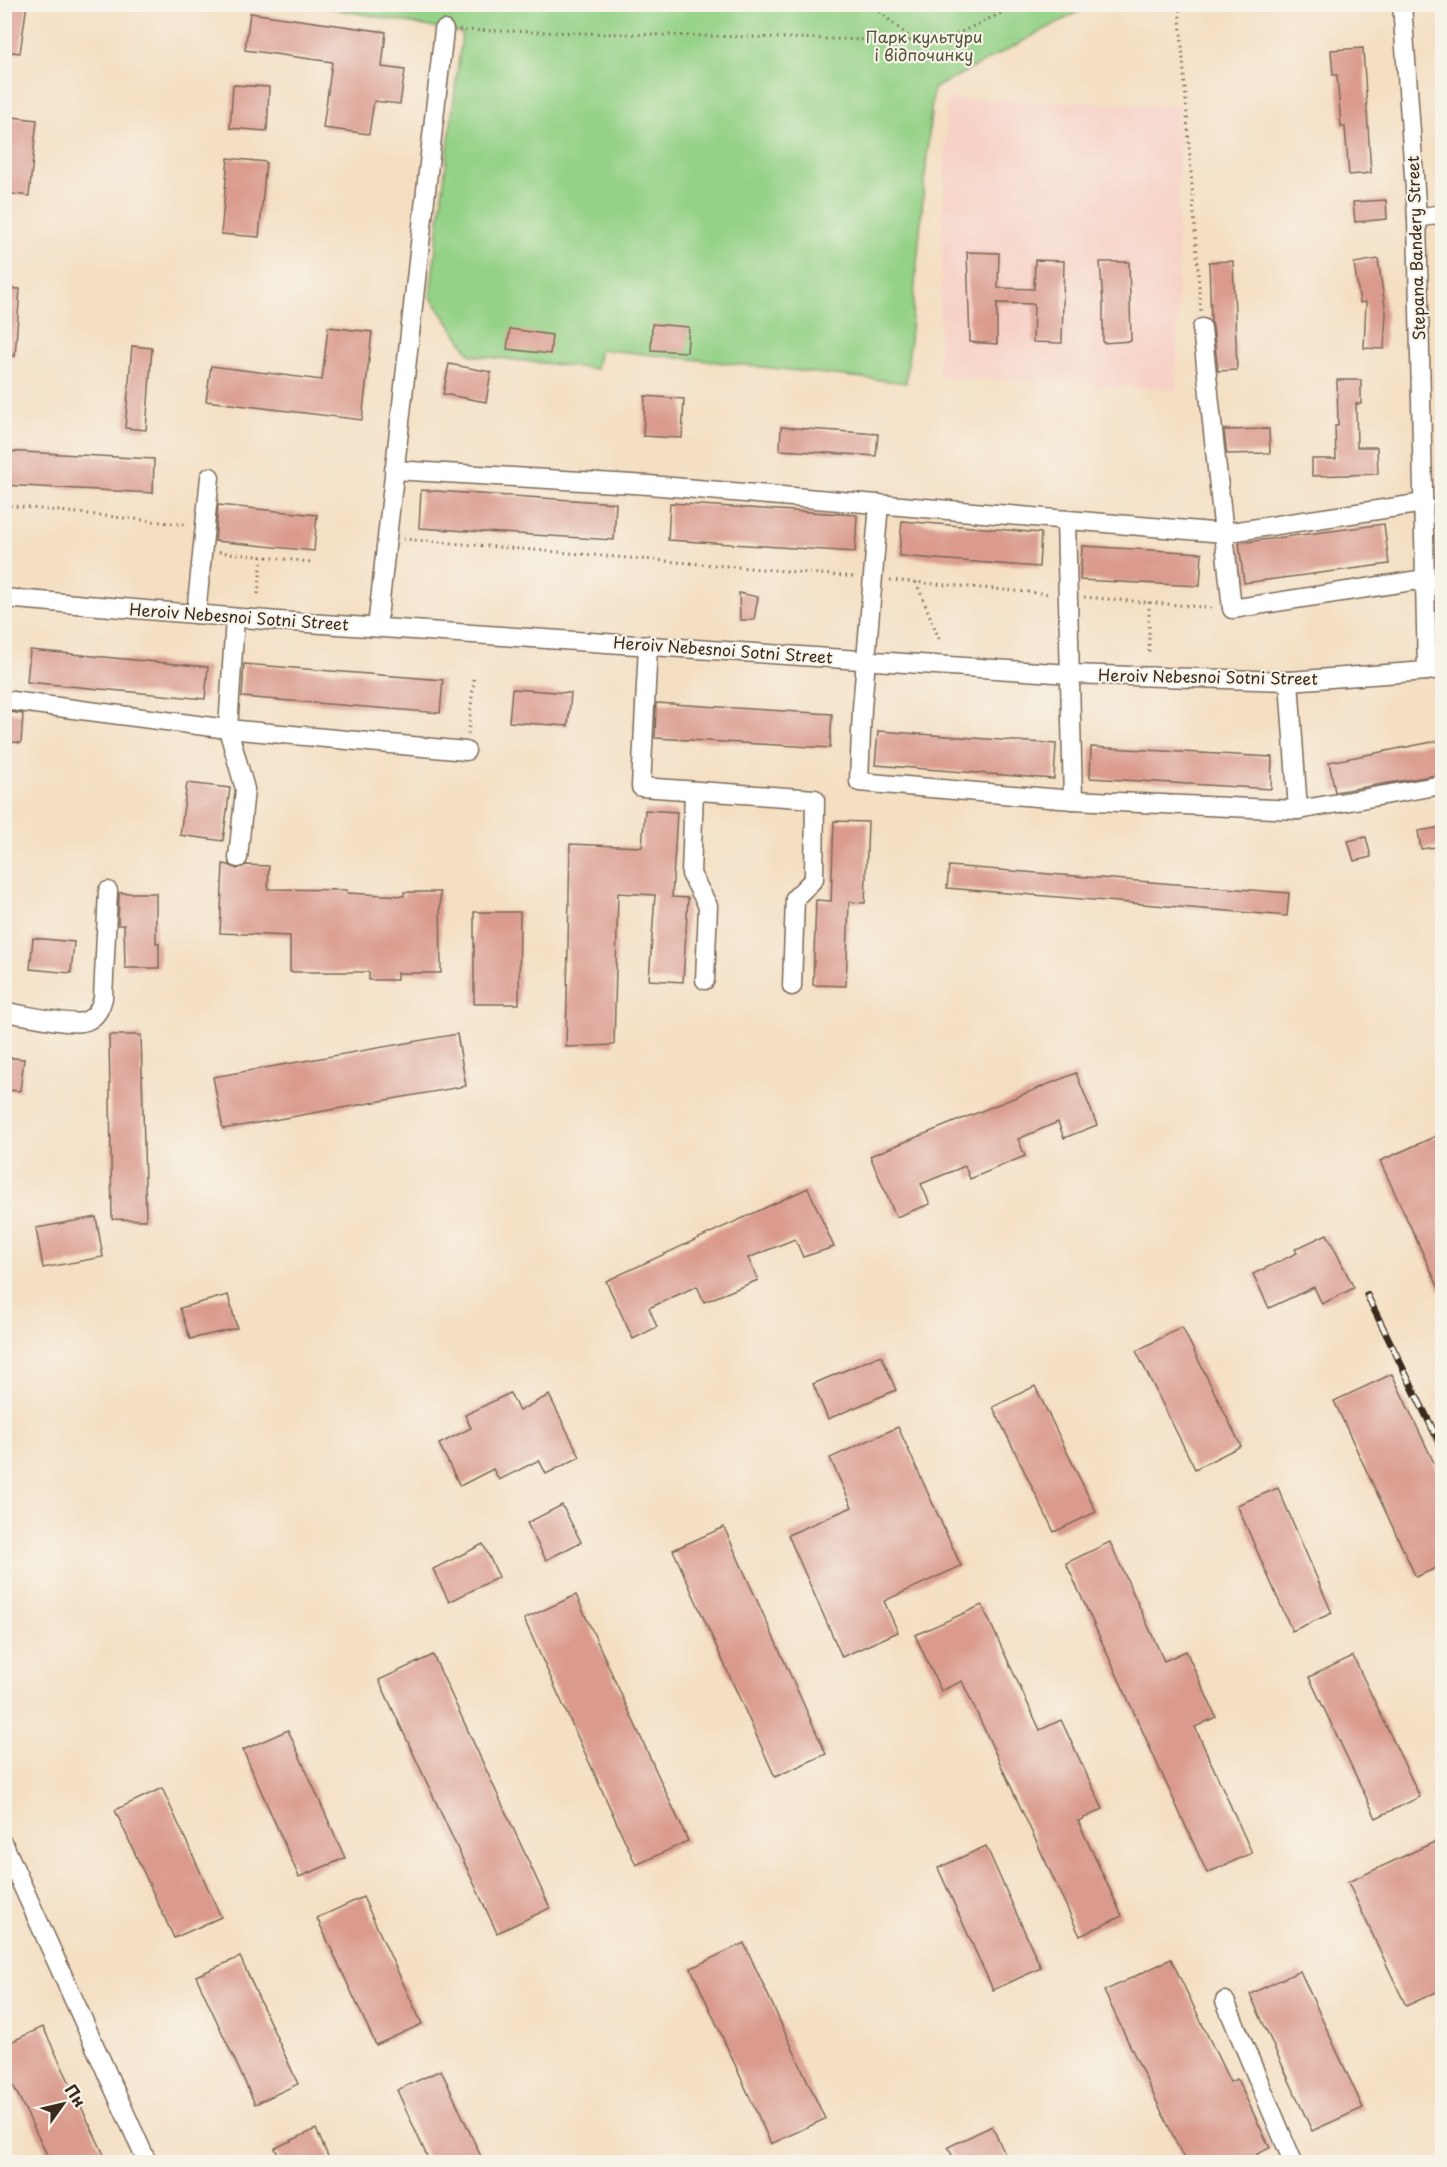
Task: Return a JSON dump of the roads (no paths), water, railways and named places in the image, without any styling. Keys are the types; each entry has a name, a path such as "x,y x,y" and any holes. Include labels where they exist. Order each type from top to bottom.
{"street":[{"name":"Stepana Bandery Street","path":"1402,4 1417,218 1425,579 1435,669"},
{"path":"376,627 444,30"},
{"path":"1417,218 1443,213"},
{"path":"1202,328 1232,609 1425,579"},
{"path":"394,470 649,485 1224,533 1424,503"},
{"path":"196,614 210,477"},
{"path":"879,504 862,708 859,782 1072,800 1298,810 1443,785"},
{"path":"1066,520 1072,800"},
{"name":"Heroiv Nebesnoi Sotni Street","path":"4,598 235,618 1070,674 1288,681 1435,669"},
{"path":"235,618 228,729 245,789 238,858"},
{"path":"648,645 640,788 815,799 814,879 795,898 792,986"},
{"path":"1288,681 1298,810"},
{"path":"4,700 228,729 466,751"},
{"path":"694,791 691,874 708,906 705,981"},
{"path":"4,1011 73,1022 90,1019 96,1014 103,998 108,891"},
{"path":"4,1845 147,2163"},
{"path":"1225,2001 1293,2163"}],"railway":[{"path":"1367,1295 1442,1448"}],"park label":[{"name":"Парк культури і відпочинку","path":"924,46"}]}
